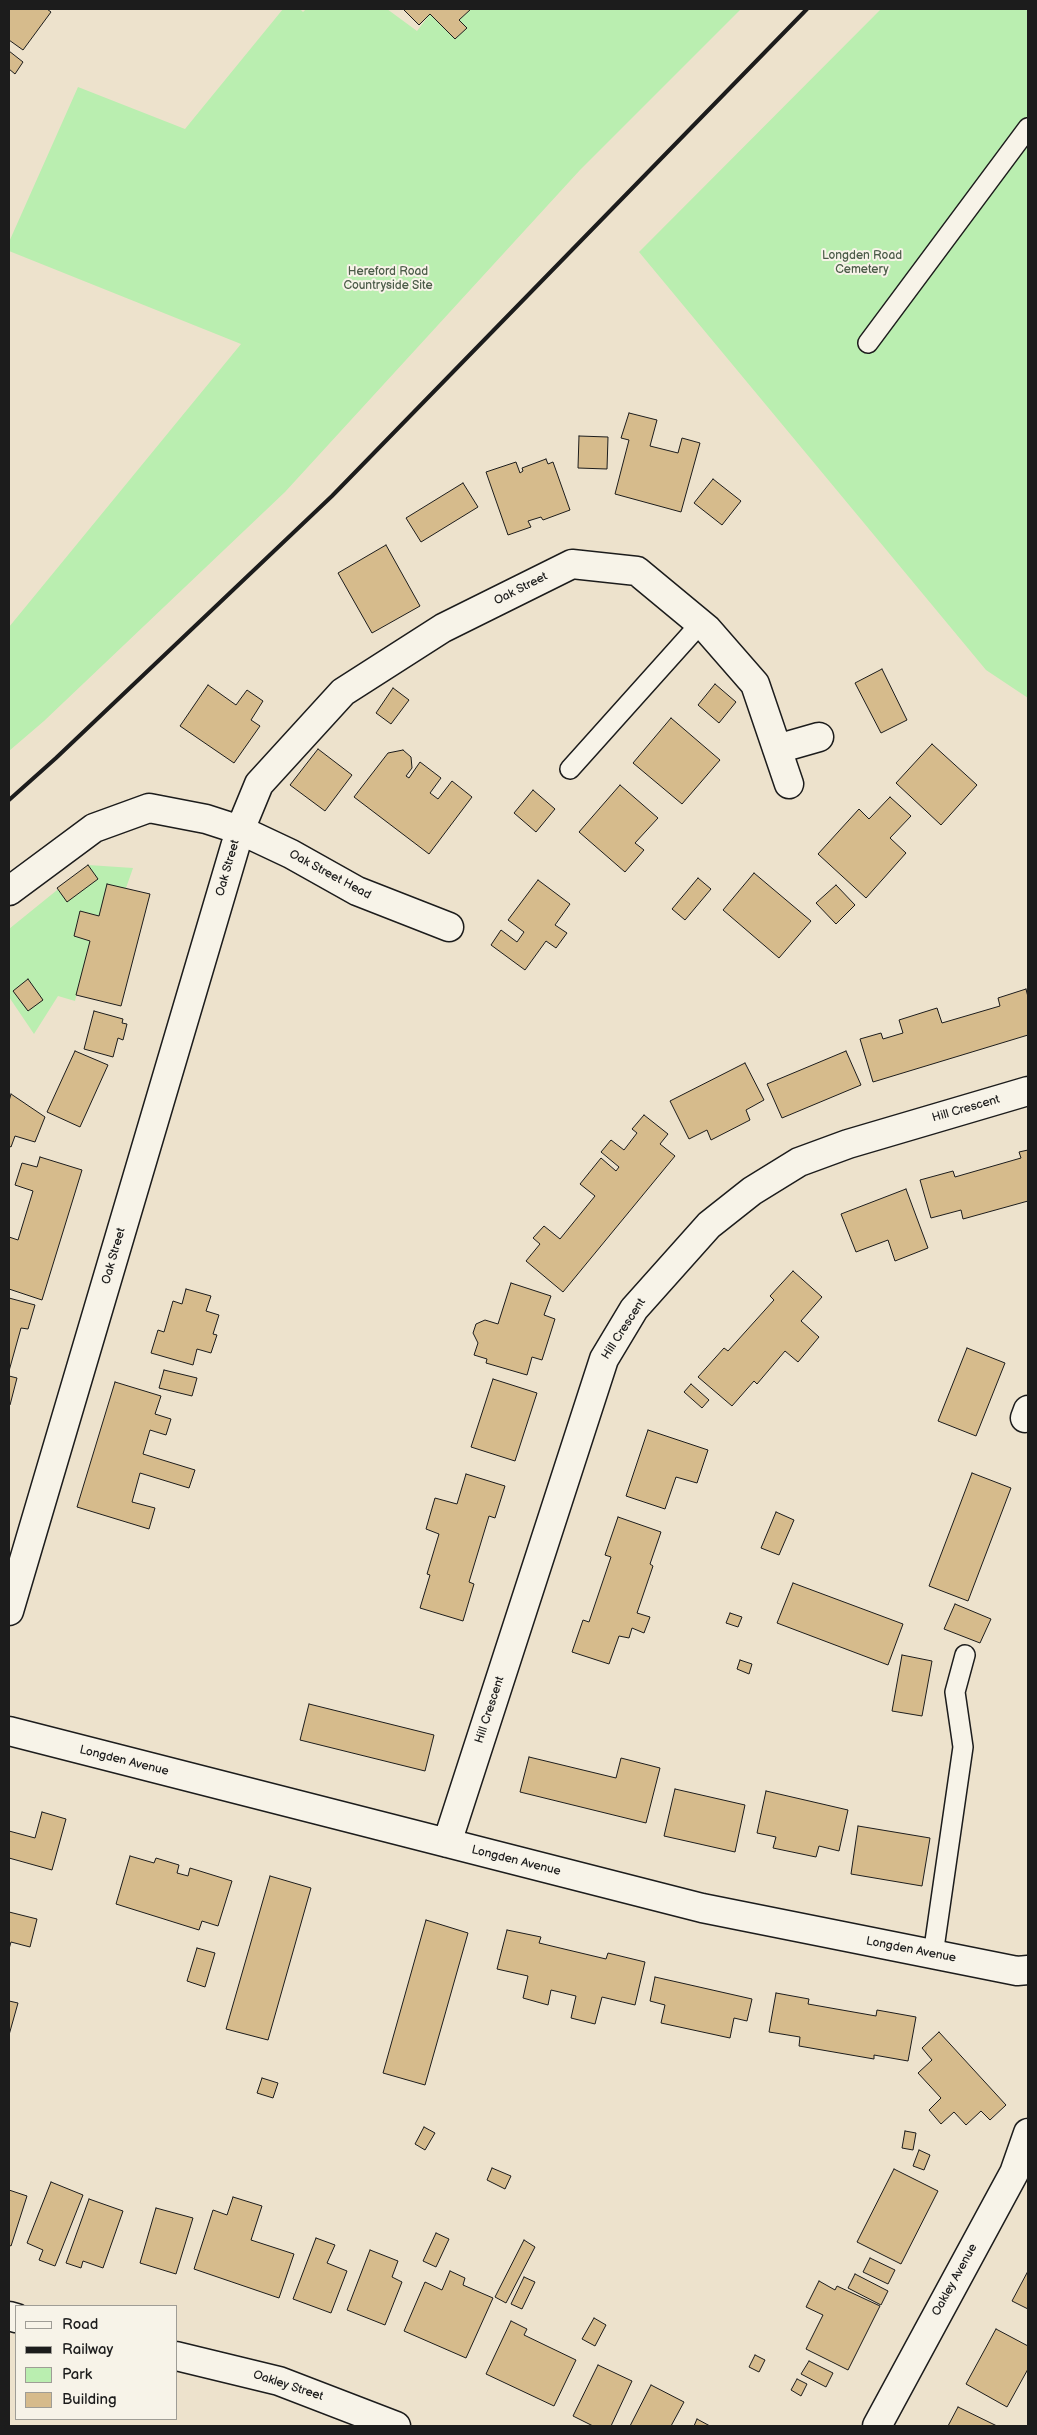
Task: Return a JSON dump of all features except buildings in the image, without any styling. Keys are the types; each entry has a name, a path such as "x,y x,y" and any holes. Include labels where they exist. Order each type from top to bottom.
{"street":[{"name":"Oak Street","path":"9,1611 240,830 259,784 343,692 443,628 572,564 637,571 700,624 754,684 790,784"},
{"path":"777,749 819,737"},
{"name":"Oak Street Head","path":"9,891 94,828 149,808 206,819 240,830 291,854 357,891 449,927"},
{"name":"Hill Crescent","path":"446,1843 604,1359 634,1309 709,1225 752,1191 799,1162 848,1144 1028,1091"},
{"name":"Longden Avenue","path":"9,1732 702,1908 1017,1971 1028,1970"},
{"name":"Oakley Avenue","path":"877,2426 1014,2173 1028,2133"},
{"name":"Oakley Street","path":"178,2356 279,2381 396,2426"}],"lane":[{"path":"868,343 1028,128"},
{"path":"570,769 700,624"},
{"path":"933,1954 963,1747 955,1692 964,1655"}],"green space":[{"name":"Hereford Road Countryside Site","path":"283,9 300,9 303,12 306,9 387,9 417,31 430,14 455,39 466,28 459,20 471,9 741,9 580,170 285,492 44,721 9,751 9,627 241,344 9,251 9,242 78,87 185,129"},
{"name":"Longden Road Cemetery","path":"881,9 1028,9 1028,698 986,670 639,252"},
{"path":"88,865 133,868 126,888 99,916 80,911 74,936 90,941 75,1001 58,996 34,1034 9,997 9,929"}],"railway":[{"path":"9,800 56,758 332,496 807,9"}]}
